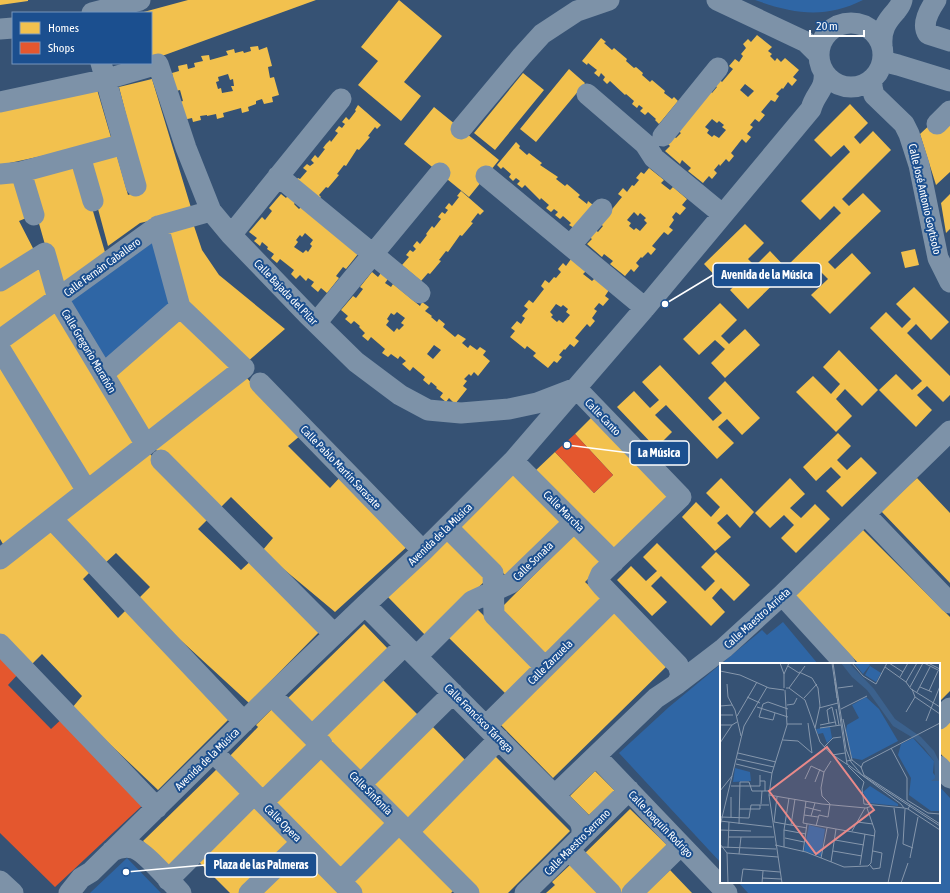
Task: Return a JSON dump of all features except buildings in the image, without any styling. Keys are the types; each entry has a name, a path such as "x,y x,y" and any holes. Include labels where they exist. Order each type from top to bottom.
{"street":[{"path":"104,7 140,0"},
{"path":"461,129 542,34 577,11 609,0"},
{"path":"717,0 806,42 822,64 830,79 838,84 847,86 860,85 879,63 883,30 886,22 901,4 902,0"},
{"path":"856,23 883,8 892,0"},
{"path":"936,0 924,23 925,31 928,34 950,41"},
{"path":"822,64 820,46 824,38 830,31 847,23 856,23 864,26 872,30 878,37 879,63"},
{"path":"0,29 12,28"},
{"path":"879,63 898,65 950,81"},
{"name":"Calle José Antonio Goytisolo","path":"879,63 872,87 874,95 904,124 909,134 944,252 950,282"},
{"name":"Calle Bajada del Pilar","path":"104,71 158,64 186,148 211,211 231,235 356,362 400,395 428,410 461,413 509,409 537,403 576,388"},
{"name":"Avenida de la Música","path":"812,109 813,100 823,86 822,64"},
{"path":"663,136 718,68"},
{"path":"0,102 104,71 136,186"},
{"name":"Avenida de la Música","path":"69,893 81,878 91,872 334,634 423,551 514,461 812,109 819,106 827,98 847,86"},
{"path":"587,94 645,144 654,158 722,214"},
{"path":"231,235 341,99"},
{"path":"0,174 21,172 124,144"},
{"path":"80,156 93,201"},
{"path":"21,172 34,215"},
{"path":"316,323 440,173"},
{"path":"278,176 420,293"},
{"path":"486,176 645,308"},
{"path":"576,239 602,209"},
{"name":"Calle Fernán Caballero","path":"0,340 158,226 211,211"},
{"path":"2,554 52,519 244,368 180,308 158,226"},
{"name":"Calle Gregorio Marañón","path":"0,281 44,253 58,299 146,445"},
{"path":"103,374 180,308"},
{"path":"0,349 87,491"},
{"name":"Calle Pablo Martín Sarasate","path":"260,384 423,551"},
{"name":"Calle Canto","path":"576,388 681,497 614,562"},
{"path":"509,409 516,411 523,416 527,422 530,430 530,438 527,445"},
{"name":"Calle Maestro Arrieta","path":"555,795 656,698 678,684 724,648 782,595 950,431"},
{"path":"161,460 334,634"},
{"name":"Calle Marcha","path":"514,461 614,562"},
{"path":"865,514 950,604"},
{"path":"52,519 244,722"},
{"name":"Calle Sonata","path":"175,886 258,798 411,651 472,601 511,583 574,522"},
{"path":"447,527 493,574 494,615 545,667"},
{"path":"614,562 601,574 598,581 678,665 681,675 678,684"},
{"path":"782,595 844,663"},
{"name":"Calle Zarzuela","path":"346,889 493,732 545,667 614,599"},
{"name":"Calle Francisco Tárrega","path":"365,605 579,820 582,825 582,831 575,843"},
{"path":"0,644 157,808"},
{"path":"361,784 453,693"},
{"name":"Calle Sinfonía","path":"272,695 469,893"},
{"path":"940,718 950,708"},
{"name":"Calle Opera","path":"213,752 346,889"},
{"name":"Calle Joaquín Rodrigo","path":"596,756 727,893"},
{"path":"940,767 950,778"},
{"name":"Calle Maestro Serrano","path":"524,893 629,790"},
{"path":"249,893 302,842"},
{"path":"575,843 612,893"},
{"path":"632,893 681,845"},
{"path":"112,851 125,847 138,850 175,886"},
{"path":"79,893 87,883 91,872"}],"shaded area":[{"path":"755,0 863,0 836,10 809,12 783,9"},
{"path":"153,235 172,304 105,364 66,302"},
{"path":"783,622 817,663 722,663 762,630 767,635"},
{"path":"720,665 720,862 619,753 669,707"},
{"path":"940,787 950,798 950,893 748,893 739,883 940,883"},
{"path":"127,858 161,893 90,893"}],"place":[{"name":"Avenida de la Música","path":"665,304"},
{"name":"La Música","path":"567,445"},
{"name":"Plaza de las Palmeras","path":"126,872"}]}
